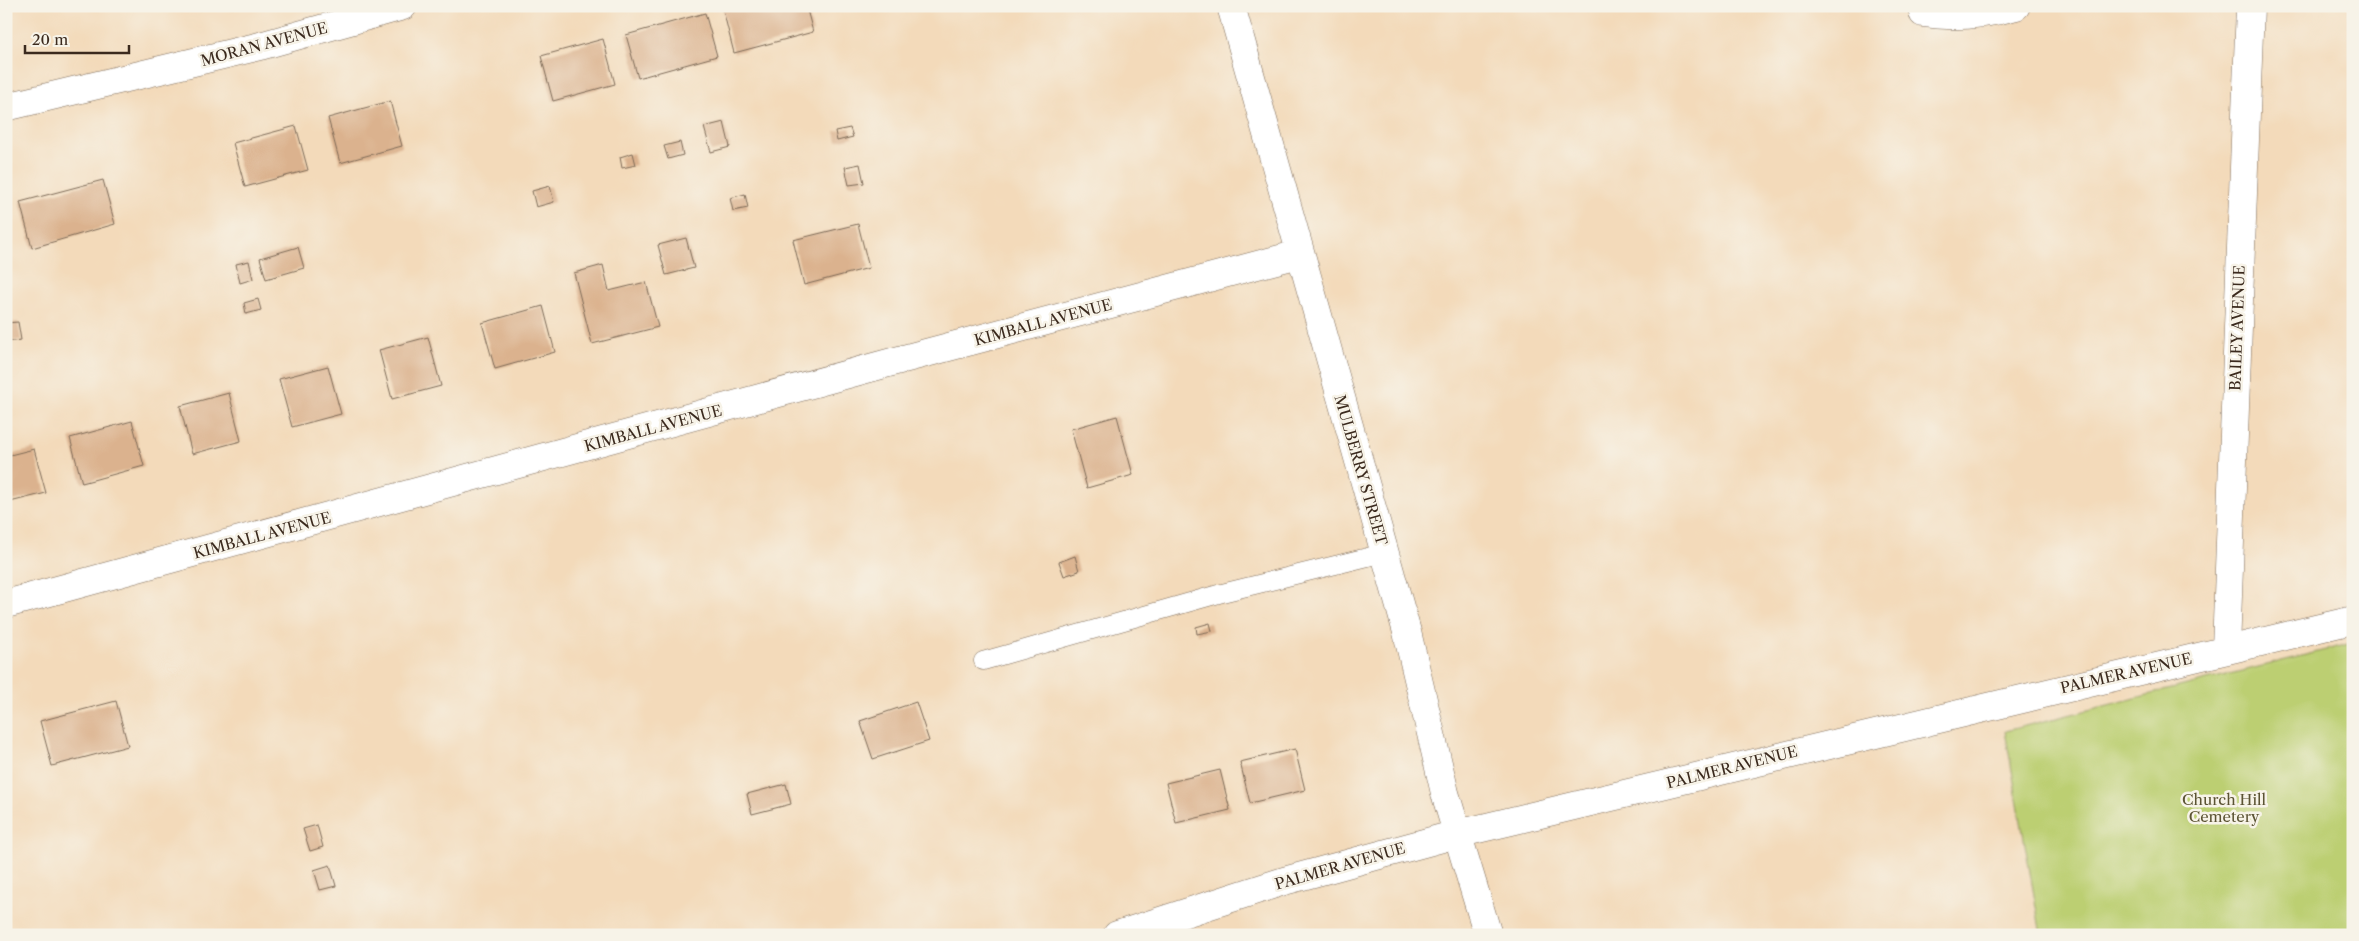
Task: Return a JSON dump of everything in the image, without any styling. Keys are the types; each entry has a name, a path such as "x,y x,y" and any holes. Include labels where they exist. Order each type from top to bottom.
{"street":[{"name":"MORAN AVENUE","path":"6,107 260,46 403,6"},
{"name":"MULBERRY STREET","path":"1230,6 1407,632 1446,793 1488,935"},
{"path":"1923,13 1950,17 2016,6"},
{"name":"BAILEY AVENUE","path":"2226,649 2250,6"},
{"name":"KIMBALL AVENUE","path":"6,604 902,359 1299,254"},
{"name":"PALMER AVENUE","path":"1117,935 1284,881 1458,834 2353,620"}],"lane":[{"path":"983,661 1222,593 1384,553"}],"green space":[{"name":"Church Hill Cemetery","path":"2353,643 2353,935 2041,935 2005,731"}],"building":[{"path":"722,6 806,6 813,32 734,53"},
{"path":"705,13 717,56 638,78 626,35"},
{"path":"603,39 615,84 553,101 541,56"},
{"path":"390,101 402,146 340,163 328,118"},
{"path":"724,122 730,147 711,152 704,127"},
{"path":"296,126 308,170 245,187 233,143"},
{"path":"850,128 853,137 837,141 835,131"},
{"path":"680,142 683,155 668,159 664,146"},
{"path":"633,153 636,165 622,168 620,157"},
{"path":"860,164 864,183 849,185 845,167"},
{"path":"103,180 115,224 32,248 20,202"},
{"path":"550,186 554,202 536,207 532,191"},
{"path":"745,194 748,208 733,211 730,198"},
{"path":"858,224 869,268 804,285 793,240"},
{"path":"686,238 694,268 666,275 658,245"},
{"path":"298,247 304,268 266,279 260,258"},
{"path":"249,261 253,279 240,283 236,264"},
{"path":"603,265 609,291 646,282 658,327 592,344 574,273"},
{"path":"258,299 261,310 246,314 244,303"},
{"path":"543,306 555,352 495,369 482,323"},
{"path":"18,322 21,340 6,342 6,323"},
{"path":"428,337 441,386 392,399 379,350"},
{"path":"328,366 341,414 292,427 279,379"},
{"path":"229,393 241,441 192,454 180,406"},
{"path":"1117,416 1133,475 1087,488 1071,429"},
{"path":"132,421 144,466 82,483 70,438"},
{"path":"34,449 46,493 6,503 6,456"},
{"path":"1075,556 1079,571 1064,576 1059,562"},
{"path":"1210,623 1212,631 1197,634 1196,627"},
{"path":"116,701 128,746 52,766 40,721"},
{"path":"916,702 929,741 873,759 860,721"},
{"path":"1295,749 1305,790 1250,803 1240,762"},
{"path":"1220,770 1230,810 1176,823 1166,783"},
{"path":"786,784 791,804 752,814 747,794"},
{"path":"317,825 323,847 310,851 303,829"},
{"path":"330,865 336,886 320,890 314,870"}]}
